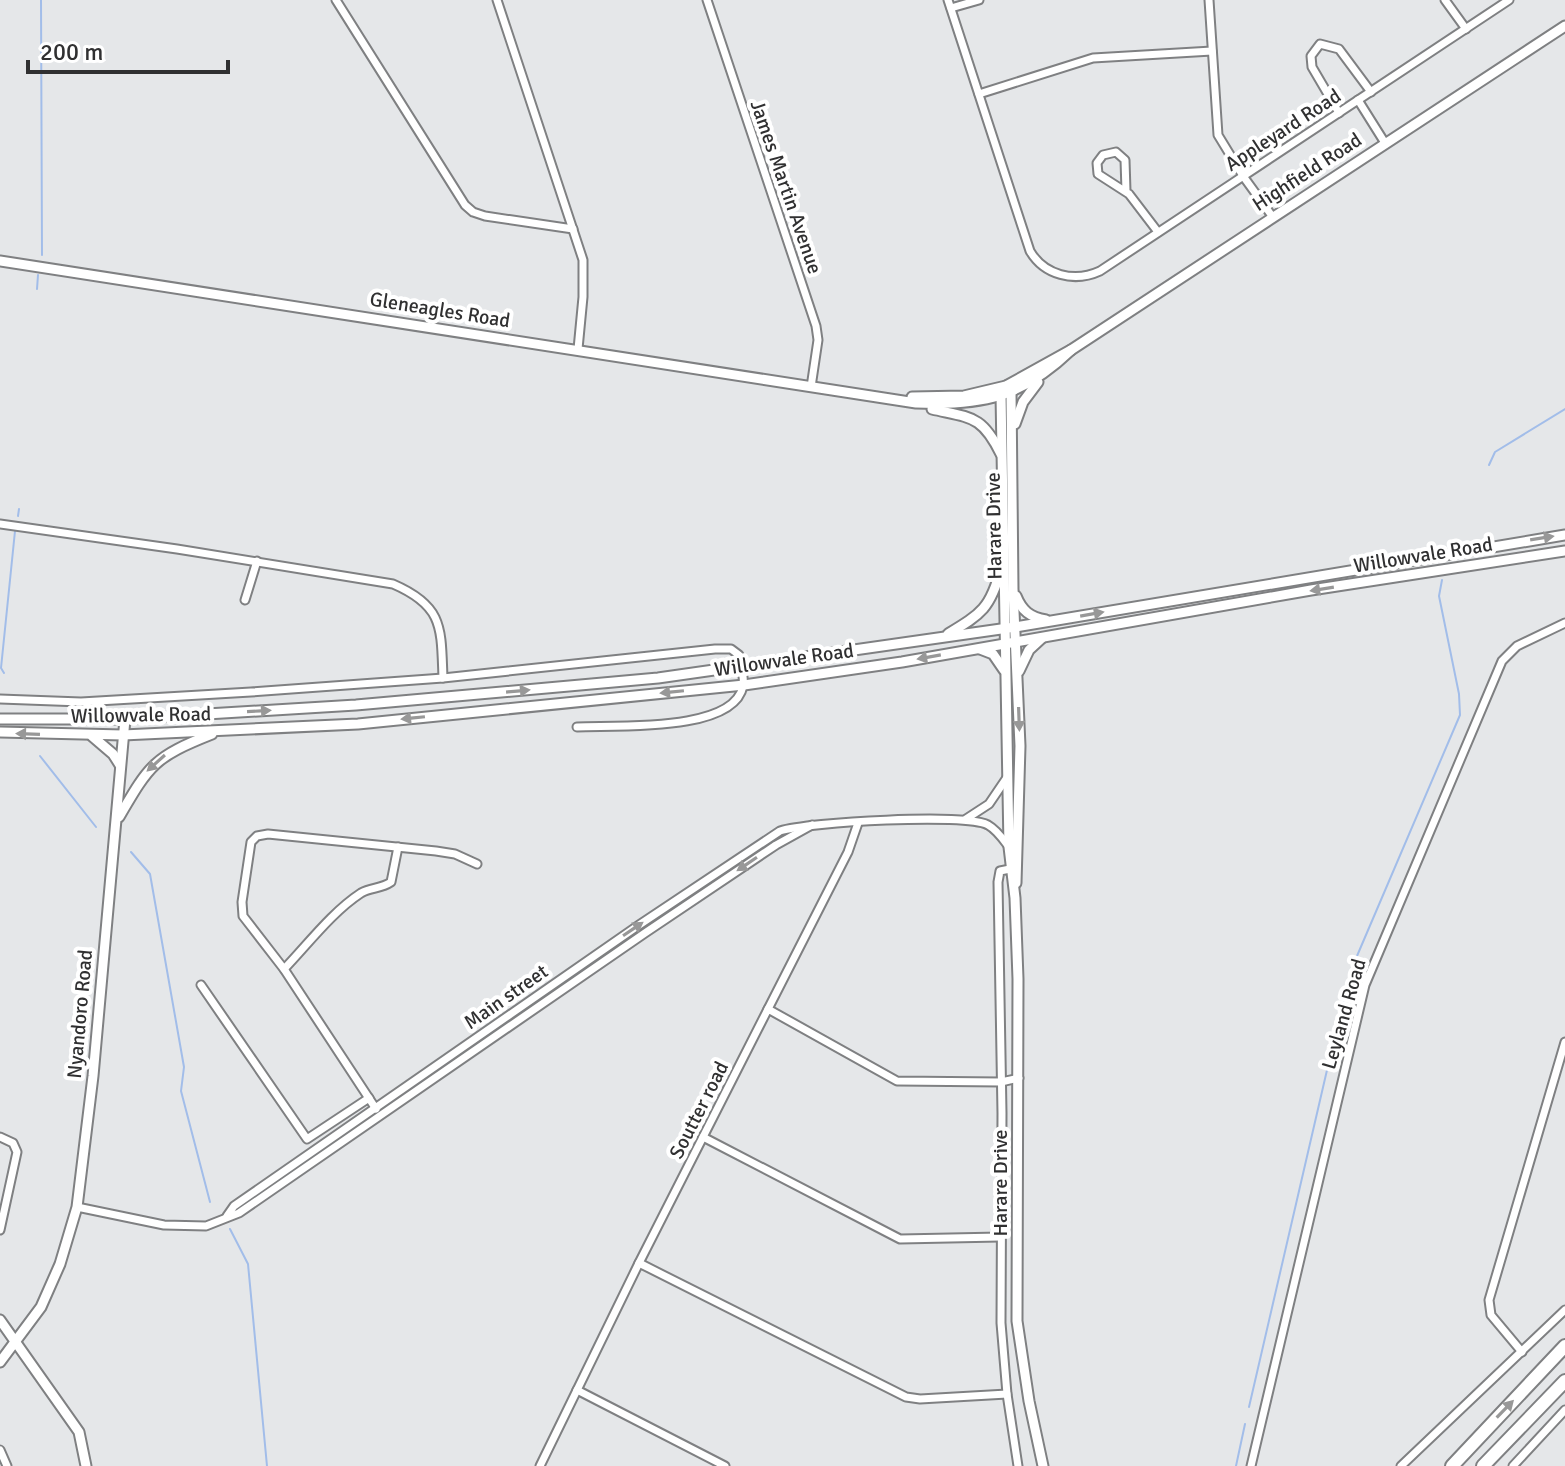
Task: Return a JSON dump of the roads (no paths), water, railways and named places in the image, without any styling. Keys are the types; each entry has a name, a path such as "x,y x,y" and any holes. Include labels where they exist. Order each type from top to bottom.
{"highway":[{"path":"1452,1466 1565,1346"},
{"path":"1483,1466 1565,1381"}],"street":[{"path":"336,0 465,205 485,216 573,229"},
{"path":"497,0 580,249 583,270 578,349"},
{"name":"James Martin Avenue","path":"707,0 816,326 818,340 811,387"},
{"path":"979,0 949,4 979,94 1093,58 1212,51"},
{"path":"1209,0 1218,135 1272,216"},
{"path":"1445,0 1466,29"},
{"name":"Appleyard Road","path":"979,94 1030,251 1041,266 1083,277 1100,271 1509,0"},
{"name":"Highfield Road","path":"1006,391 1565,26"},
{"path":"1339,113 1312,67 1311,56 1320,44 1339,49 1371,92"},
{"path":"1358,100 1385,143"},
{"path":"1126,191 1125,160 1116,152 1103,155 1097,163 1098,174 1126,191 1158,232"},
{"name":"Gleneagles Road","path":"0,261 916,403 956,405 1006,391"},
{"name":"Highfield Road","path":"1006,391 1042,376 1071,350"},
{"path":"1011,437 1023,402 1042,376"},
{"name":"Gleneagles Road","path":"874,397 964,396 1006,391"},
{"name":"Harare Drive","path":"1006,391 1011,437 1013,589 1010,627"},
{"name":"Harare Drive","path":"1006,391 1002,457 1004,556 1011,643 1018,676 1020,746 1015,898 1019,1078 1017,1321 1043,1466"},
{"path":"916,403 983,424 1002,457"},
{"path":"0,524 376,580 405,589 425,605 440,623 443,678"},
{"name":"Willowvale Road","path":"0,719 125,719 356,705 580,686 741,667 1010,627 1565,535"},
{"name":"Willowvale Road","path":"0,732 123,735 358,724 744,685 1011,643 1311,590 1565,551"},
{"path":"945,636 986,609 994,594 1004,556"},
{"path":"245,600 257,561"},
{"path":"1013,589 1019,604 1030,615 1053,620"},
{"name":"Leyland Road","path":"1251,1466 1365,985 1502,661 1517,646 1565,623"},
{"path":"1018,676 1029,650 1045,636"},
{"name":"Harare Drive","path":"1011,643 1006,673 1009,847 1015,898"},
{"path":"978,648 993,654 1006,673"},
{"path":"0,699 81,702 443,678 725,649 736,651 744,685 733,705 720,713 690,721 577,727"},
{"name":"Nyandoro Road","path":"17,1342 41,1307 60,1264 77,1207 93,1076 125,719"},
{"path":"117,821 144,776 157,761 180,747 218,731"},
{"path":"90,735 113,754 120,765"},
{"path":"966,819 989,804 1008,776"},
{"name":"Main street","path":"77,1207 164,1225 206,1226 227,1216 234,1206 770,836 814,824 966,819 991,826 1009,847"},
{"name":"Soutter road","path":"540,1466 639,1263 848,852 858,823"},
{"path":"377,1110 284,969 243,916 242,902 254,839 268,834 398,847 449,853 477,864"},
{"path":"284,969 350,901 364,891 382,888 391,882 398,847"},
{"path":"1010,869 1000,871 998,882 1001,1323 1007,1394 1018,1466"},
{"path":"201,985 307,1139 369,1098"},
{"path":"768,1009 897,1081 1001,1082 1019,1078"},
{"path":"1522,1352 1491,1315 1489,1300 1565,1042"},
{"path":"0,1137 13,1143 17,1152 0,1230"},
{"path":"703,1137 900,1239 1000,1237"},
{"path":"639,1263 906,1397 920,1399 1007,1394"},
{"path":"1401,1466 1565,1310"},
{"path":"0,1320 79,1432 86,1466"},
{"path":"0,1362 17,1342"},
{"path":"577,1390 725,1466"},
{"path":"1513,1466 1565,1410"},
{"path":"0,1450 7,1466"}],"waterway":[{"path":"41,0 42,255"},
{"path":"37,289 38,275"},
{"path":"1489,465 1495,452 1565,409"},
{"path":"18,516 19,509"},
{"path":"4,673 1,668 15,531"},
{"path":"1249,1407 1346,988 1460,715 1459,694 1439,596 1442,580"},
{"path":"40,756 96,827"},
{"path":"131,852 150,874 184,1067 181,1091 210,1202"},
{"path":"230,1229 248,1264 267,1466"},
{"path":"1236,1466 1245,1424"}]}
